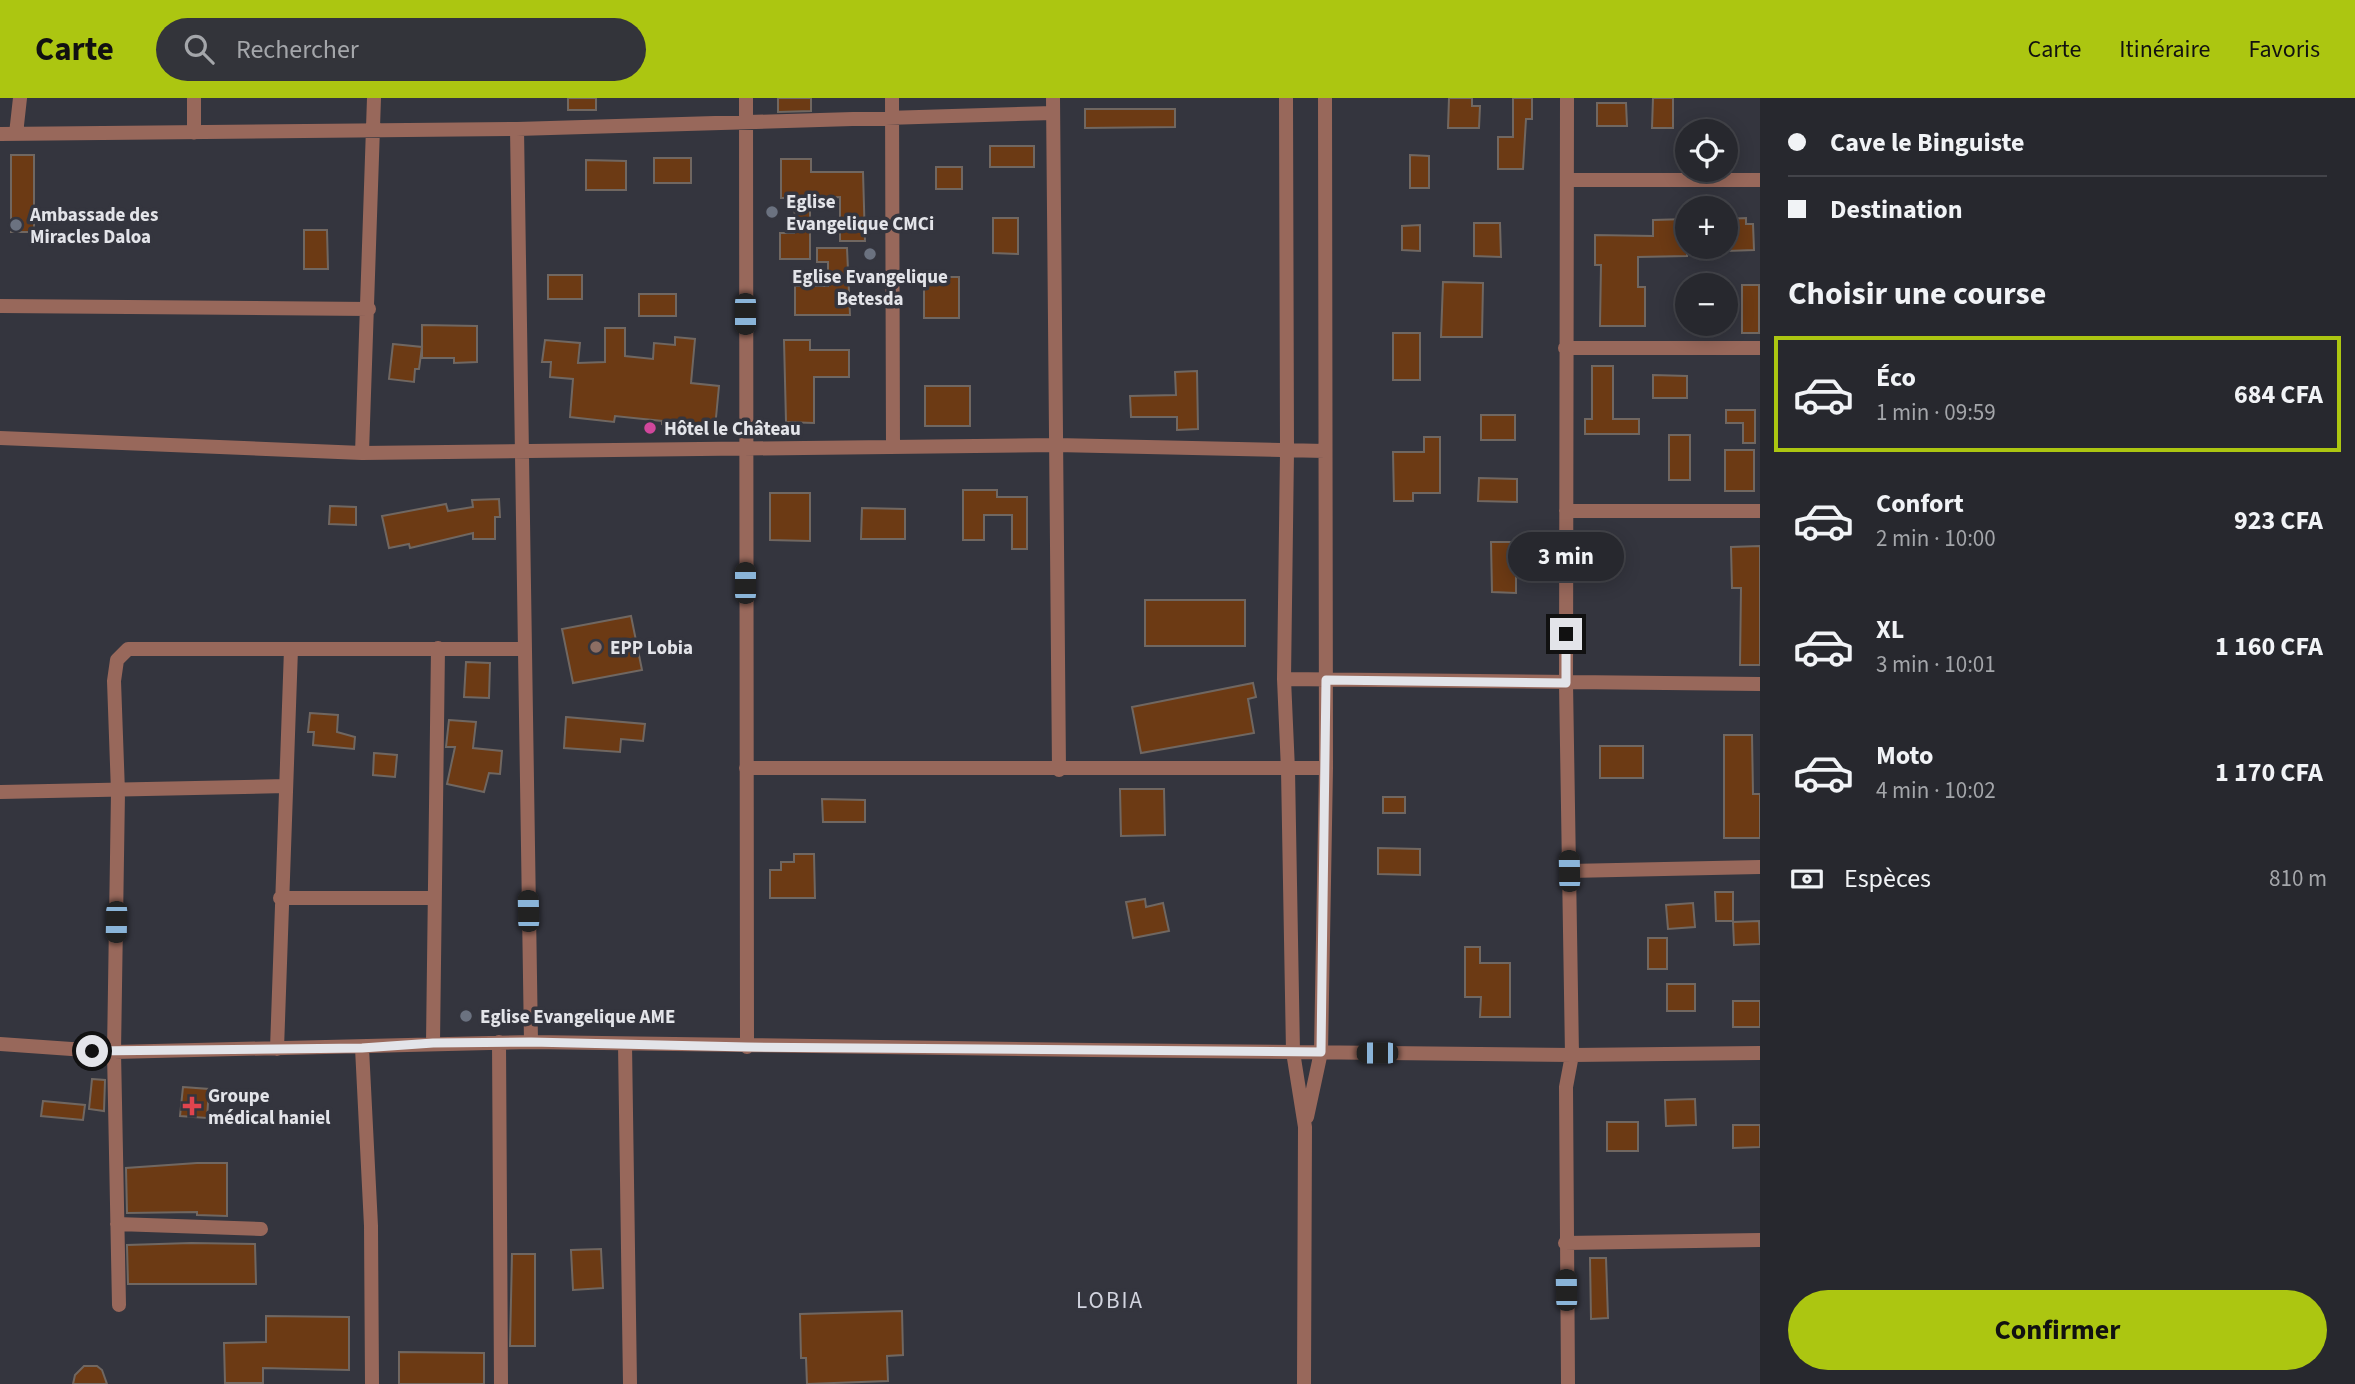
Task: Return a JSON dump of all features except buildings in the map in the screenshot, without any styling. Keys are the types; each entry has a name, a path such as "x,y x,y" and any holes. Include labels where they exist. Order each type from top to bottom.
{"street":[{"path":"16,134 20,98"},
{"path":"194,98 194,133"},
{"path":"362,453 369,309 374,98"},
{"path":"746,98 744,451 747,1047"},
{"path":"892,98 893,447"},
{"path":"1286,98 1287,452 1284,679 1289,769 1293,1052 1305,1127 1304,1384"},
{"path":"1305,1127 1321,1052 1326,768 1325,98"},
{"path":"1567,98 1564,348 1572,1055 1566,1087 1568,1384"},
{"path":"0,134 517,129 746,123 892,117 1053,105 1059,770"},
{"path":"517,129 531,1042"},
{"path":"1567,180 1760,180"},
{"path":"0,306 369,309"},
{"path":"1564,348 1760,348"},
{"path":"0,438 362,453 744,451 1056,445 1325,451"},
{"path":"1566,511 1760,511"},
{"path":"433,1043 439,648"},
{"path":"119,1305 114,1052 118,792 114,681 117,660 128,649 524,649"},
{"path":"278,1049 280,898 291,649"},
{"path":"1284,679 1760,684"},
{"path":"746,768 1326,768"},
{"path":"0,792 118,792 286,786"},
{"path":"1569,871 1760,867"},
{"path":"280,898 434,898"},
{"path":"499,1042 501,1384"},
{"path":"0,1044 114,1052 531,1042 747,1047 1572,1055 1760,1053"},
{"path":"625,1044 630,1384"},
{"path":"362,1048 371,1226 372,1384"},
{"path":"117,1224 261,1229"},
{"path":"1565,1243 1760,1240"}],"place":[{"name":"Eglise Evangelique CMCi","path":"772,212"},
{"name":"Ambassade des Miracles Daloa","path":"16,225"},
{"name":"Eglise Evangelique Betesda","path":"870,254"},
{"name":"Hôtel le Château","path":"650,428"},
{"name":"EPP Lobia","path":"596,647"},
{"name":"Eglise Evangelique AME","path":"466,1016"},
{"name":"Groupe médical haniel","path":"192,1106"}],"district":[{"name":"LOBIA","path":"1110,1300"}],"route":[{"path":"92,1051 362,1048 433,1043 531,1042 747,1047 1321,1052 1326,680 1566,683 1566,634"}]}
